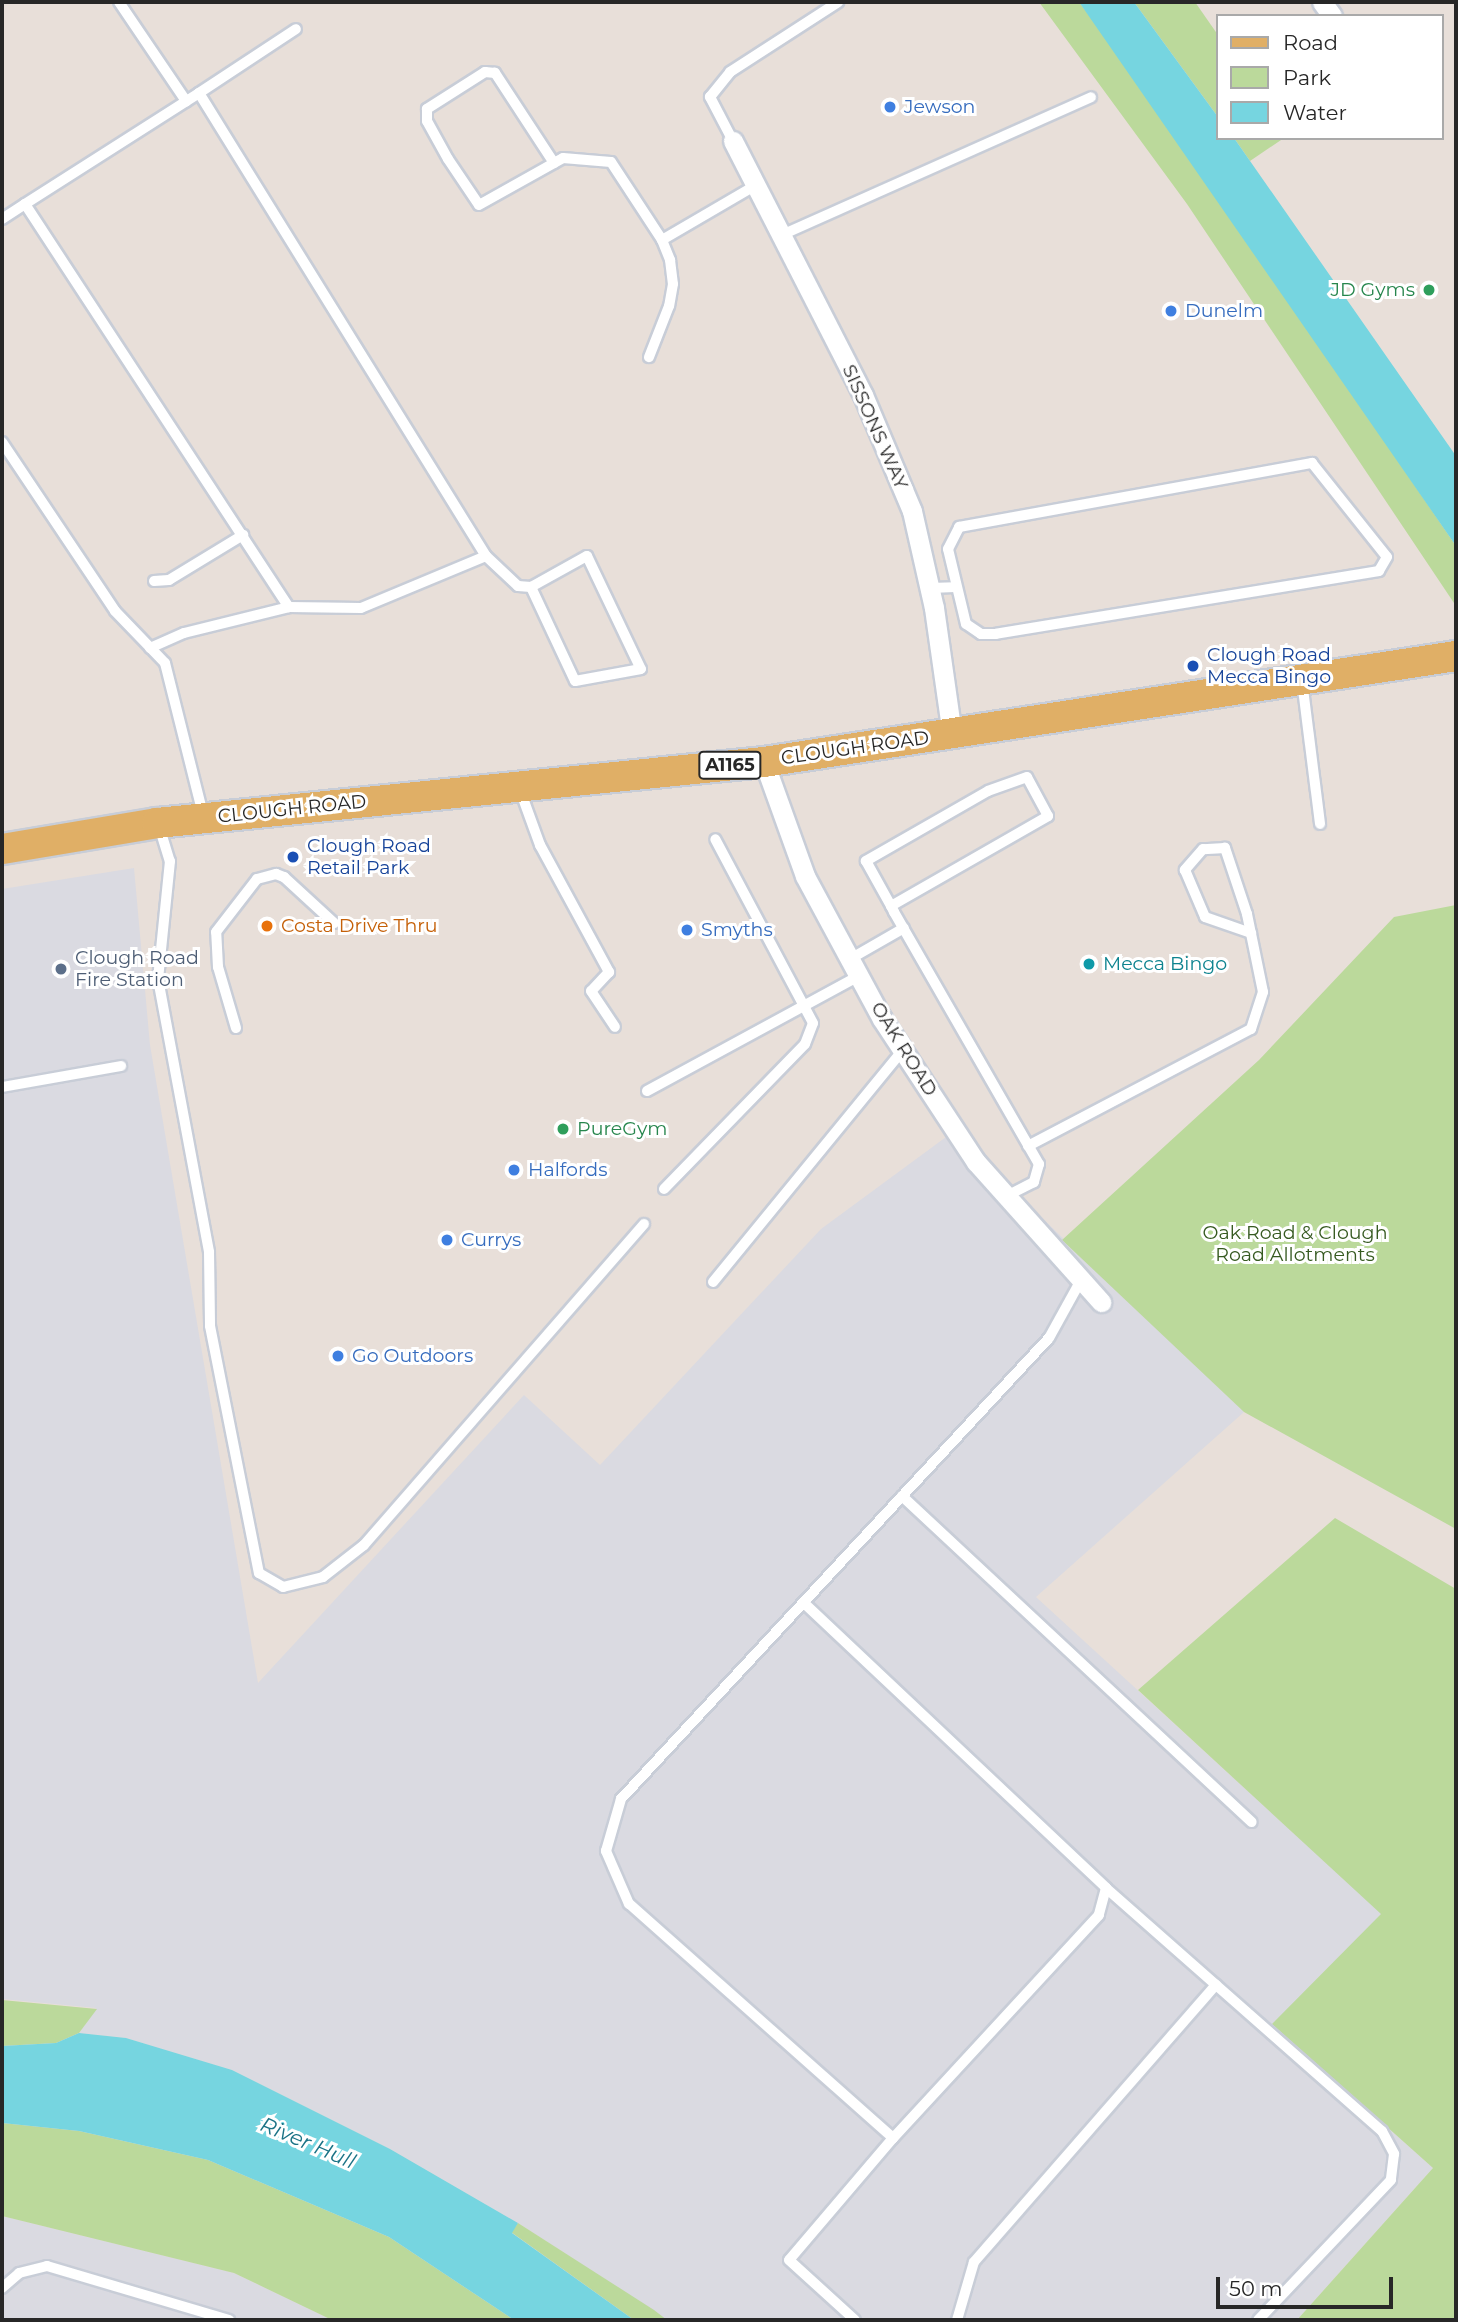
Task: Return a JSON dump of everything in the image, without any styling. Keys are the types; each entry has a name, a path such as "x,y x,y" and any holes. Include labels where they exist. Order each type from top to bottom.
{"main road":[{"name":"CLOUGH ROAD","path":"2,849 158,823 764,762 1456,656"}],"street":[{"name":"SISSONS WAY","path":"733,141 784,234 863,395 912,511 930,587 952,734"},
{"name":"OAK ROAD","path":"764,762 805,876 903,1050 976,1162 1101,1302"}],"lane":[{"path":"119,2 186,101"},
{"path":"733,141 710,97 730,72 838,2"},
{"path":"2,219 296,29"},
{"path":"554,163 495,73 485,72 427,109 427,121 448,159 479,205 563,158 611,162 662,240 673,284 665,321 649,357"},
{"path":"199,93 486,556 518,586 531,587 587,555 641,669 575,681 531,587"},
{"path":"784,234 1091,97"},
{"path":"662,240 755,185"},
{"path":"25,204 289,607"},
{"path":"2,442 115,611 165,663 204,818"},
{"path":"1312,463 1387,557 1379,571 996,634 981,634 966,624 955,587 948,549 959,527 1312,463"},
{"path":"154,581 169,580 243,535"},
{"path":"150,649 184,634 289,607 361,608 486,556"},
{"path":"930,587 955,587"},
{"path":"1302,681 1320,824"},
{"path":"891,906 1048,816 1027,777 988,791 866,861 891,906 1028,1146 1039,1164 1034,1182 1007,1196"},
{"path":"518,786 540,845 609,972 591,991 615,1027"},
{"path":"158,823 170,861 158,979 209,1252 211,1326 259,1573 283,1587 323,1577 364,1545 643,1224"},
{"path":"664,1189 805,1044 813,1023 806,1003 715,839"},
{"path":"1028,1146 1251,1029 1263,992 1251,933 1224,848 1203,849 1185,870 1205,917 1251,933"},
{"path":"236,1028 218,967 216,932 224,916 257,879 276,874 284,877 334,923"},
{"path":"647,1091 806,1003 904,928"},
{"path":"713,1282 903,1050"},
{"path":"2,1087 121,1066"},
{"path":"893,2138 629,1904 606,1851 621,1799 1049,1338 1081,1279"},
{"path":"902,1496 1252,1822"},
{"path":"804,1603 1106,1888 1382,2132 1394,2154 1391,2180 1258,2320"},
{"path":"855,2320 789,2260 893,2138 1099,1915 1106,1888"},
{"path":"957,2320 974,2262 1216,1985"},
{"path":"2,2288 19,2273 47,2266 229,2320"}],"shaded area":[{"path":"134,868 150,1045 258,1683 524,1395 600,1465 821,1229 961,1126 988,1166 1244,1412 1036,1597 1382,1914 1273,2024 1433,2168 1297,2320 667,2320 518,2223 390,2149 232,2070 126,2038 79,2033 96,2008 2,1999 2,889"},
{"path":"2,2216 234,2273 332,2320 2,2320"}],"green space":[{"path":"1039,2 1079,2 1140,83 1456,546 1456,606 1187,204"},
{"path":"1134,2 1195,2 1216,32 1216,114"},
{"path":"1235,140 1281,140 1250,161"},
{"name":"Oak Road & Clough Road Allotments","path":"1456,905 1456,1529 1244,1412 1062,1240 1259,1060 1394,917"},
{"path":"1335,1518 1456,1589 1456,2320 1297,2320 1433,2168 1272,2024 1381,1914 1138,1690"},
{"path":"2,2000 97,2009 79,2033 56,2043 2,2046"},
{"path":"2,2123 79,2131 208,2160 389,2237 514,2320 332,2320 234,2273 2,2216"},
{"path":"518,2223 667,2320 634,2320 511,2232"}],"water":[{"path":"1079,2 1134,2 1216,114 1216,140 1235,140 1456,456 1456,546"},
{"name":"River Hull","path":"79,2033 126,2038 232,2070 390,2149 518,2223 512,2233 634,2320 514,2320 389,2237 208,2160 79,2131 2,2123 2,2046 56,2043"}],"place":[{"name":"Jewson","path":"890,107"},
{"name":"JD Gyms","path":"1429,290"},
{"name":"Dunelm","path":"1171,311"},
{"name":"Clough Road Mecca Bingo","path":"1193,666"},
{"name":"Clough Road Retail Park","path":"293,857"},
{"name":"Costa Drive Thru","path":"267,926"},
{"name":"Smyths","path":"687,930"},
{"name":"Mecca Bingo","path":"1089,964"},
{"name":"Clough Road Fire Station","path":"61,969"},
{"name":"PureGym","path":"563,1129"},
{"name":"Halfords","path":"514,1170"},
{"name":"Currys","path":"447,1240"},
{"name":"Go Outdoors","path":"338,1356"}]}
